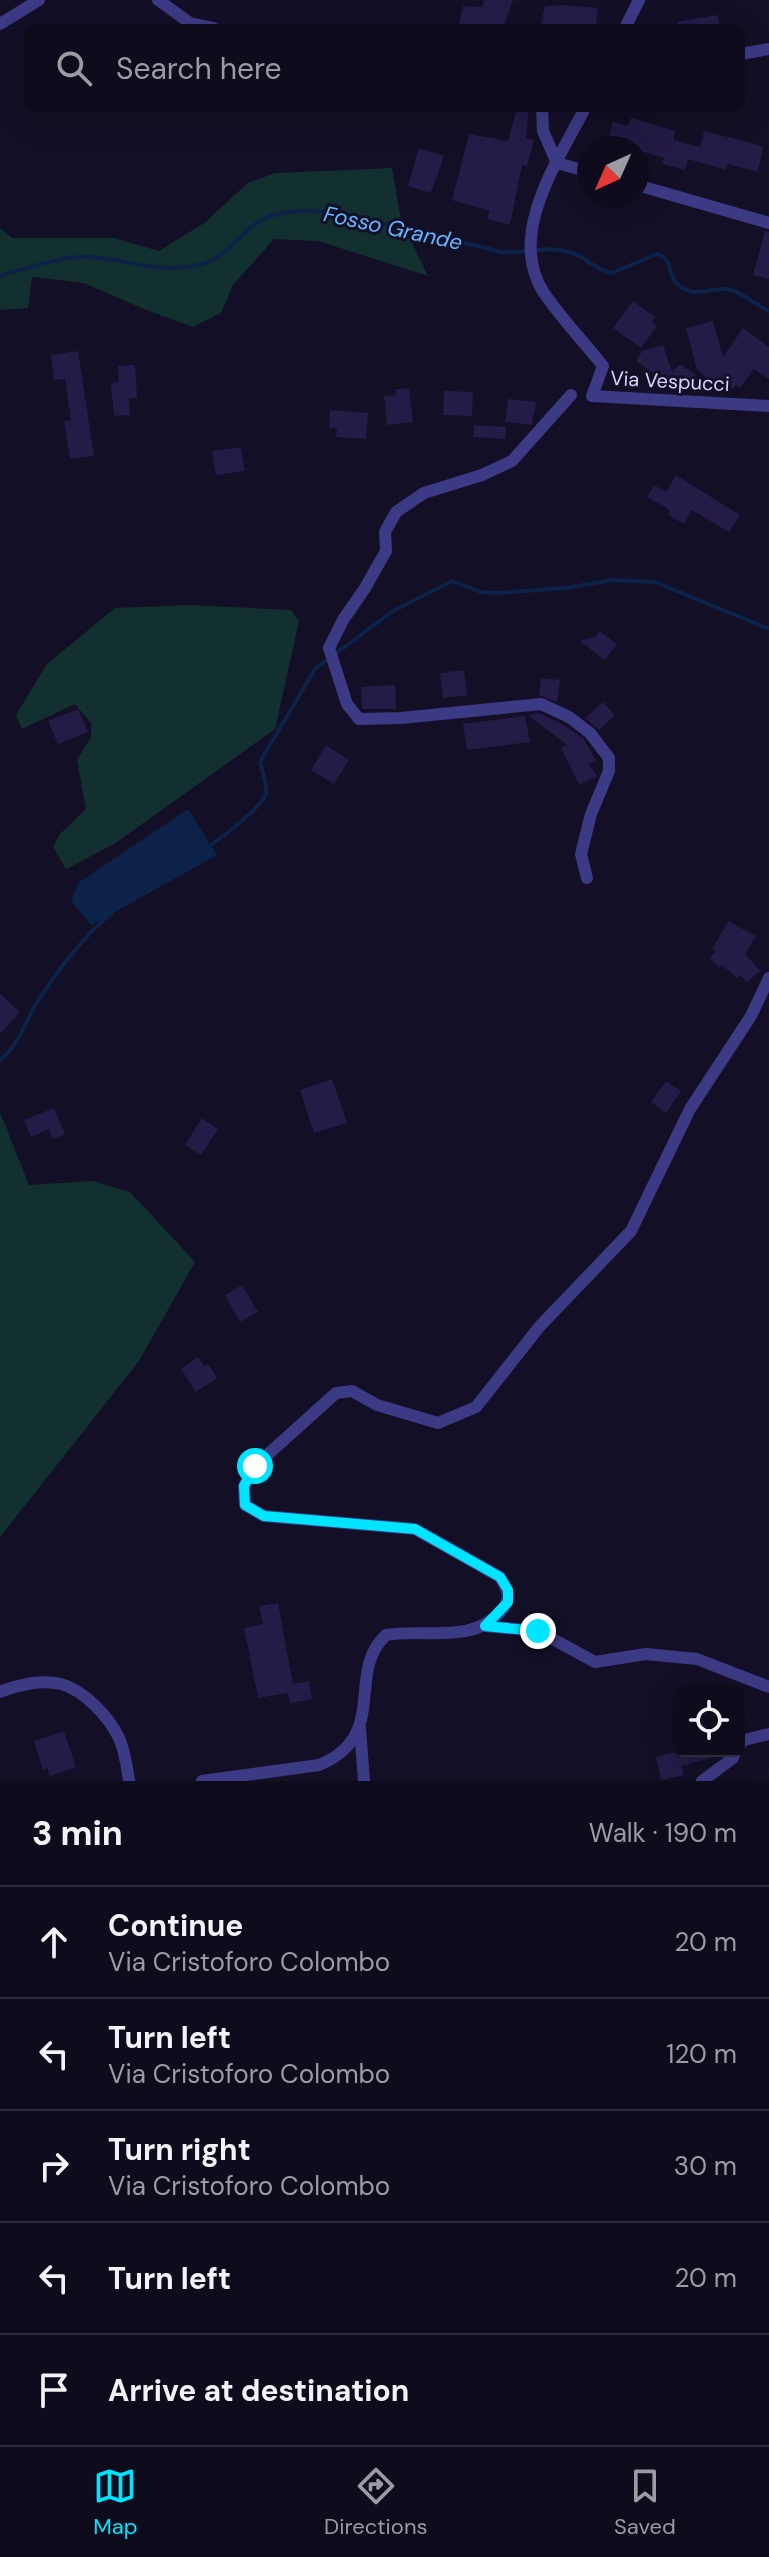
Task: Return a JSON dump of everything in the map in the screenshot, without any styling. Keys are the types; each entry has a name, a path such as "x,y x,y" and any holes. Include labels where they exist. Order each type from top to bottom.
{"street":[{"path":"0,24 39,0"},
{"path":"158,0 195,24"},
{"path":"627,24 639,0"},
{"path":"745,53 769,49"},
{"path":"542,112 543,131 557,163"},
{"path":"557,163 583,112"},
{"path":"557,163 577,169"},
{"name":"Via Vespucci","path":"557,163 533,220 529,246 531,261 543,291 603,366 592,396 769,406"},
{"path":"649,188 769,223"},
{"path":"571,395 512,461 482,475 424,493 396,512 385,532 386,551 329,648 347,704 359,719 401,718 541,704 569,717 590,733 609,758 609,771 591,814 581,854 587,878"},
{"path":"485,1626 508,1602 508,1590 500,1577 415,1529 264,1516 245,1505 244,1486 255,1466 336,1393 352,1391 377,1405 438,1423 476,1407 540,1326 631,1231 690,1109 751,1016 769,978"},
{"path":"364,1781 360,1725 371,1653 386,1635 447,1634 485,1626 538,1631 595,1662 646,1654 697,1659 769,1687"},
{"path":"0,1692 18,1684 60,1684 84,1697 103,1714 119,1738 129,1781"},
{"path":"202,1781 319,1765 350,1746 360,1725"},
{"path":"745,1740 769,1734"},
{"path":"702,1781 733,1757"}],"green space":[{"path":"392,168 401,220 428,276 318,241 274,239 233,285 221,313 193,327 84,283 32,277 28,308 0,310 0,228 12,238 114,238 159,251 204,223 248,183 275,173"},
{"path":"192,605 291,610 299,621 275,729 114,844 66,869 53,847 60,834 86,809 77,760 91,737 91,723 75,704 22,729 16,715 47,664 115,608"},
{"path":"0,1112 29,1185 93,1181 130,1192 195,1262 139,1361 0,1537"}],"water":[{"path":"188,809 217,855 92,925 71,902 78,883"}],"building":[{"path":"484,0 513,0 504,24 459,24 463,6 482,7"},
{"path":"545,6 598,8 596,24 541,24"},
{"path":"717,15 719,24 677,24"},
{"path":"516,112 529,112 526,138 534,140 527,167 522,165 510,225 487,219 490,211 452,200 469,134 508,141"},
{"path":"631,118 675,131 673,140 700,147 704,131 763,146 758,172 728,164 726,170 688,159 685,170 662,164 664,158 649,154 649,136 609,136 613,122 628,126"},
{"path":"419,148 444,156 431,193 408,186"},
{"path":"765,231 769,232 769,279 753,275"},
{"path":"633,301 655,317 652,322 657,326 641,348 613,328"},
{"path":"713,321 723,357 743,328 769,347 769,379 754,369 740,388 736,385 733,389 723,381 718,386 697,370 686,328"},
{"path":"663,345 672,372 680,364 696,375 689,386 675,382 678,390 636,361 642,351"},
{"path":"78,351 94,456 70,459 64,421 71,420 65,379 54,380 51,355"},
{"path":"135,365 137,398 129,398 130,415 114,416 111,383 119,382 118,366"},
{"path":"409,388 413,422 387,425 384,396 396,395 395,389"},
{"path":"444,391 473,392 472,416 443,415"},
{"path":"508,399 536,402 532,425 505,422"},
{"path":"330,410 368,413 366,439 336,437 337,429 329,428"},
{"path":"474,425 506,427 505,439 473,437"},
{"path":"241,447 245,471 216,475 212,451"},
{"path":"676,475 740,515 729,532 692,510 684,524 668,515 670,510 647,497 654,485 666,492"},
{"path":"599,631 617,644 605,660 580,641 596,636"},
{"path":"464,670 467,695 443,698 440,673"},
{"path":"541,678 560,680 557,702 539,695"},
{"path":"395,685 396,709 362,709 361,687"},
{"path":"603,702 615,715 599,730 585,718"},
{"path":"78,709 88,732 58,744 48,721"},
{"path":"539,713 584,739 596,761 589,764 597,776 579,785 561,748 567,745 528,715"},
{"path":"525,716 530,742 467,750 463,724"},
{"path":"326,745 349,760 334,784 311,770"},
{"path":"728,921 756,936 745,954 760,971 747,982 722,965 719,968 710,958"},
{"path":"0,994 20,1012 0,1034"},
{"path":"332,1079 347,1123 314,1133 300,1090"},
{"path":"666,1081 681,1091 666,1113 651,1102"},
{"path":"54,1108 65,1134 53,1139 49,1129 31,1137 24,1120"},
{"path":"202,1118 218,1129 201,1155 185,1145"},
{"path":"242,1285 258,1312 240,1322 225,1295"},
{"path":"198,1357 204,1366 208,1364 217,1378 196,1392 181,1369"},
{"path":"278,1603 293,1684 309,1681 312,1699 290,1703 288,1693 258,1698 244,1628 263,1624 259,1606"},
{"path":"64,1731 76,1767 50,1776 47,1768 43,1770 34,1741"},
{"path":"673,1753 673,1757 713,1757 681,1766 684,1775 661,1780 656,1757"}],"waterway":[{"name":"Fosso Grande","path":"0,276 78,257 171,268 198,265 219,256 263,219 308,211 361,218 501,252 566,251 612,273 657,254 663,256 673,279 686,290 730,290 769,311"},
{"path":"208,847 263,799 266,786 260,762 315,669 393,611 452,581 481,592 497,593 566,588 612,580 655,582 769,629"},
{"path":"0,1061 17,1040 36,1004 61,968 91,932 112,913"}],"route":[{"path":"255,1466 244,1486 245,1505 264,1516 415,1529 500,1577 508,1590 508,1602 485,1626 538,1631"}]}
